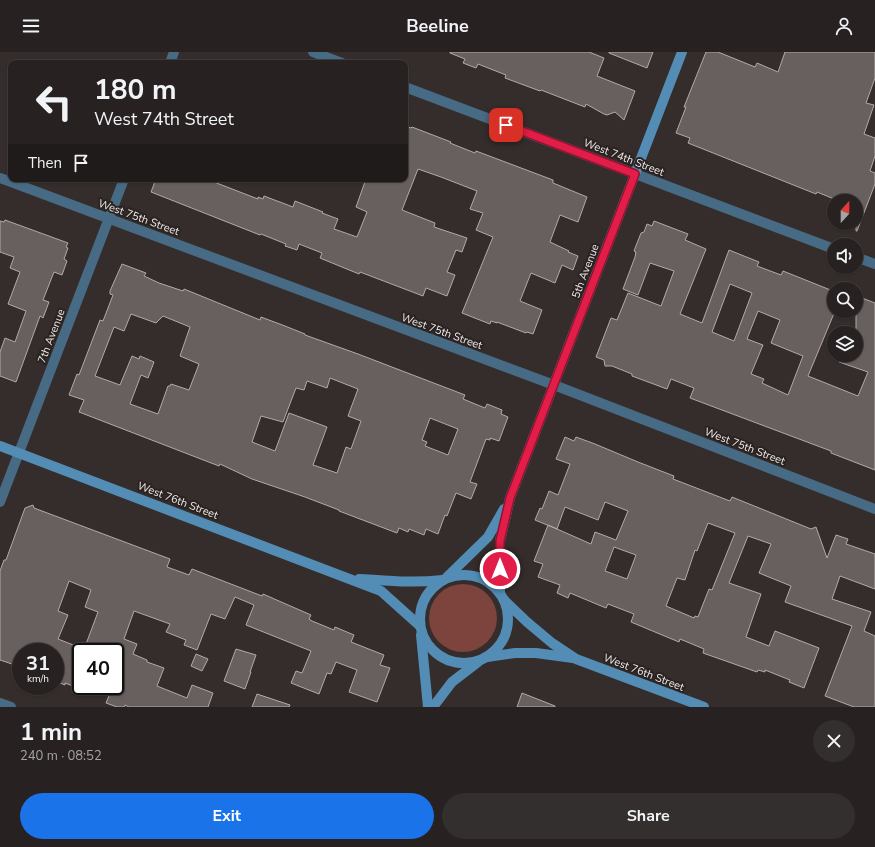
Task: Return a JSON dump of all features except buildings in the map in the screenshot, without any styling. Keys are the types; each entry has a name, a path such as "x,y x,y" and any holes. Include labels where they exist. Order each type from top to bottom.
{"street":[{"path":"313,52 334,60"},
{"name":"5th Avenue","path":"445,579 488,537 510,498 682,52"},
{"name":"West 74th Street","path":"408,88 827,245"},
{"name":"West 75th Street","path":"11,182 554,385 875,509"},
{"name":"7th Avenue","path":"0,502 123,182"},
{"path":"863,260 875,264"},
{"name":"West 76th Street","path":"0,446 381,591 420,628"},
{"name":"5th Avenue","path":"501,596 500,541 510,498"},
{"path":"428,707 420,628 420,612 424,599 432,588 445,579 458,575 482,579 492,585 501,596 507,612 507,625 504,638 496,649 452,682 433,707"},
{"name":"West 76th Street","path":"347,577 396,582 425,582 445,579"},
{"name":"West 76th Street","path":"501,596 526,622 552,644 576,659 704,707"},
{"path":"420,628 431,649 444,658 457,662 468,663 484,658"},
{"name":"West 76th Street","path":"484,658 515,653 536,653 576,659"},
{"path":"0,703 11,707"}],"shaded area":[{"path":"463,584 476,587 487,594 494,605 497,618 494,631 487,642 476,649 463,652 450,649 439,642 432,631 429,618 432,605 439,594 450,587"}],"route":[{"path":"500,569 500,541 510,498 635,174 506,125"}]}
